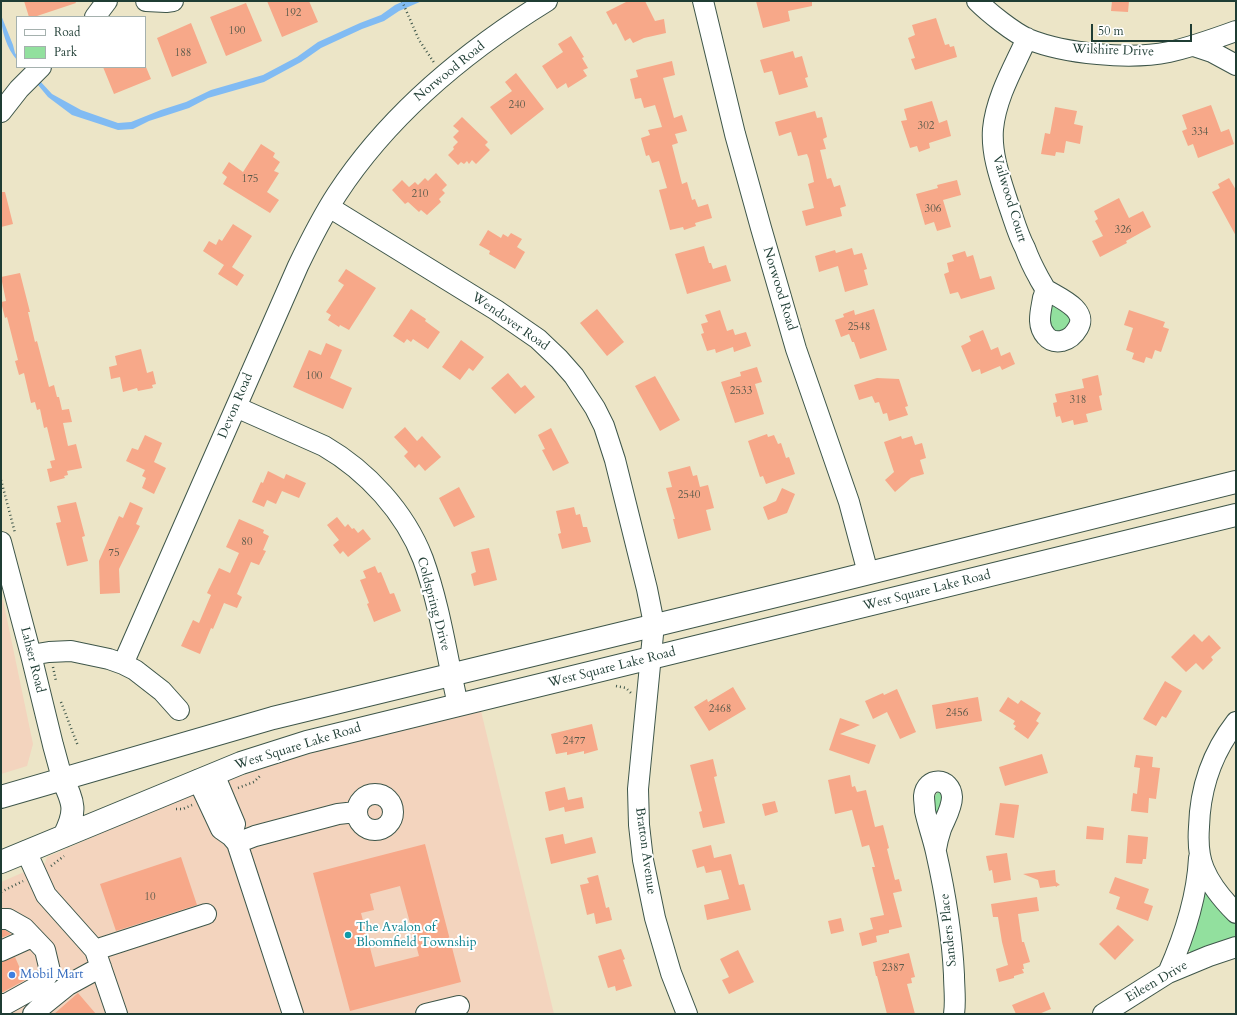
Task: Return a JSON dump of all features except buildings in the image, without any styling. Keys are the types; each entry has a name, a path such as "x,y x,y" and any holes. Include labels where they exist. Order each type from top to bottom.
{"highway":[{"path":"1,797 250,724 1236,482"},
{"name":"West Square Lake Road","path":"1,862 26,851 66,845 206,777 270,753 307,742 1236,515"},
{"path":"62,778 71,797 73,810 66,845"}],"street":[{"path":"96,16 106,1"},
{"path":"146,1 173,1"},
{"name":"Norwood Road","path":"365,156 401,114 443,76 502,31 547,1"},
{"name":"Norwood Road","path":"703,1 733,127 763,236 796,348 849,502 868,573"},
{"name":"Wilshire Drive","path":"977,1 1001,22 1027,38 1049,46 1087,53 1148,55 1194,46 1236,32"},
{"name":"Vailwood Court","path":"1027,38 1002,94 995,118 993,141 996,165 1023,246 1044,289"},
{"path":"1194,46 1212,52 1236,65"},
{"path":"1,112 19,89 40,68"},
{"name":"Devon Road","path":"123,664 298,266 337,193 365,156"},
{"name":"Wendover Road","path":"329,207 522,327 548,348 574,376 595,408 610,443 647,589 654,624 651,658"},
{"name":"Coldspring Drive","path":"236,407 324,446 336,453 366,477 392,506 416,544 426,570 437,608 458,705"},
{"name":"Lahser Road","path":"1,543 5,578 31,655 62,778"},
{"path":"31,655 71,651 96,656 123,664 135,670 162,691 179,710"},
{"name":"Bratton Avenue","path":"651,658 638,789 641,843 660,938 687,1014"},
{"path":"1168,973 1191,908 1197,883 1199,812 1204,784 1216,753 1236,722"},
{"path":"206,777 214,797 235,824 234,840 293,1014"},
{"path":"234,840 255,836 338,814 356,812"},
{"name":"Sanders Place","path":"936,849 948,912 953,963 955,1013"},
{"path":"26,851 46,895 98,958 117,1014"},
{"path":"1199,854 1203,867 1212,884 1236,912"},
{"path":"33,1014 98,958 206,914"},
{"path":"1,919 8,919 24,928 32,936 45,950 50,971 42,984 6,1004 1,1004"},
{"path":"2,949 32,936"},
{"name":"Eileen Drive","path":"1103,1014 1168,973 1209,956 1236,948"},
{"path":"426,1014 459,1006"}],"path":[{"path":"402,1 419,40 443,76"},
{"path":"53,665 57,685"},
{"path":"610,686 626,688 632,694 633,699"},
{"path":"60,700 78,746"},
{"path":"174,810 183,809 254,782 266,772"},
{"path":"1,892 50,867 66,845"}],"shaded area":[{"path":"1,600 3,600 33,744 27,766 1,774"},
{"path":"481,711 554,1014 1,1014 1,882 45,863 47,857 134,819 238,777 288,760 324,750"}],"green space":[{"path":"1054,305 1070,314 1071,327 1058,333 1052,329 1048,320 1051,307"},
{"path":"940,791 944,793 939,820 934,809 934,800 937,793"},
{"path":"1208,892 1236,919 1236,941 1191,953 1188,949 1203,894"}],"water":[{"path":"404,1 422,1 399,11 384,21 362,29 321,48 301,62 264,82 208,98 189,108 149,121 133,129 118,130 72,115 48,97 24,68 28,68 52,94 81,110 118,123 131,122 186,102 211,90 263,75 297,57 318,42 381,15 395,5"},
{"path":"1,15 13,45 16,59 5,39"}],"place":[{"name":"The Avalon of Bloomfield Township","path":"348,935"},
{"name":"Mobil Mart","path":"12,975"}]}
